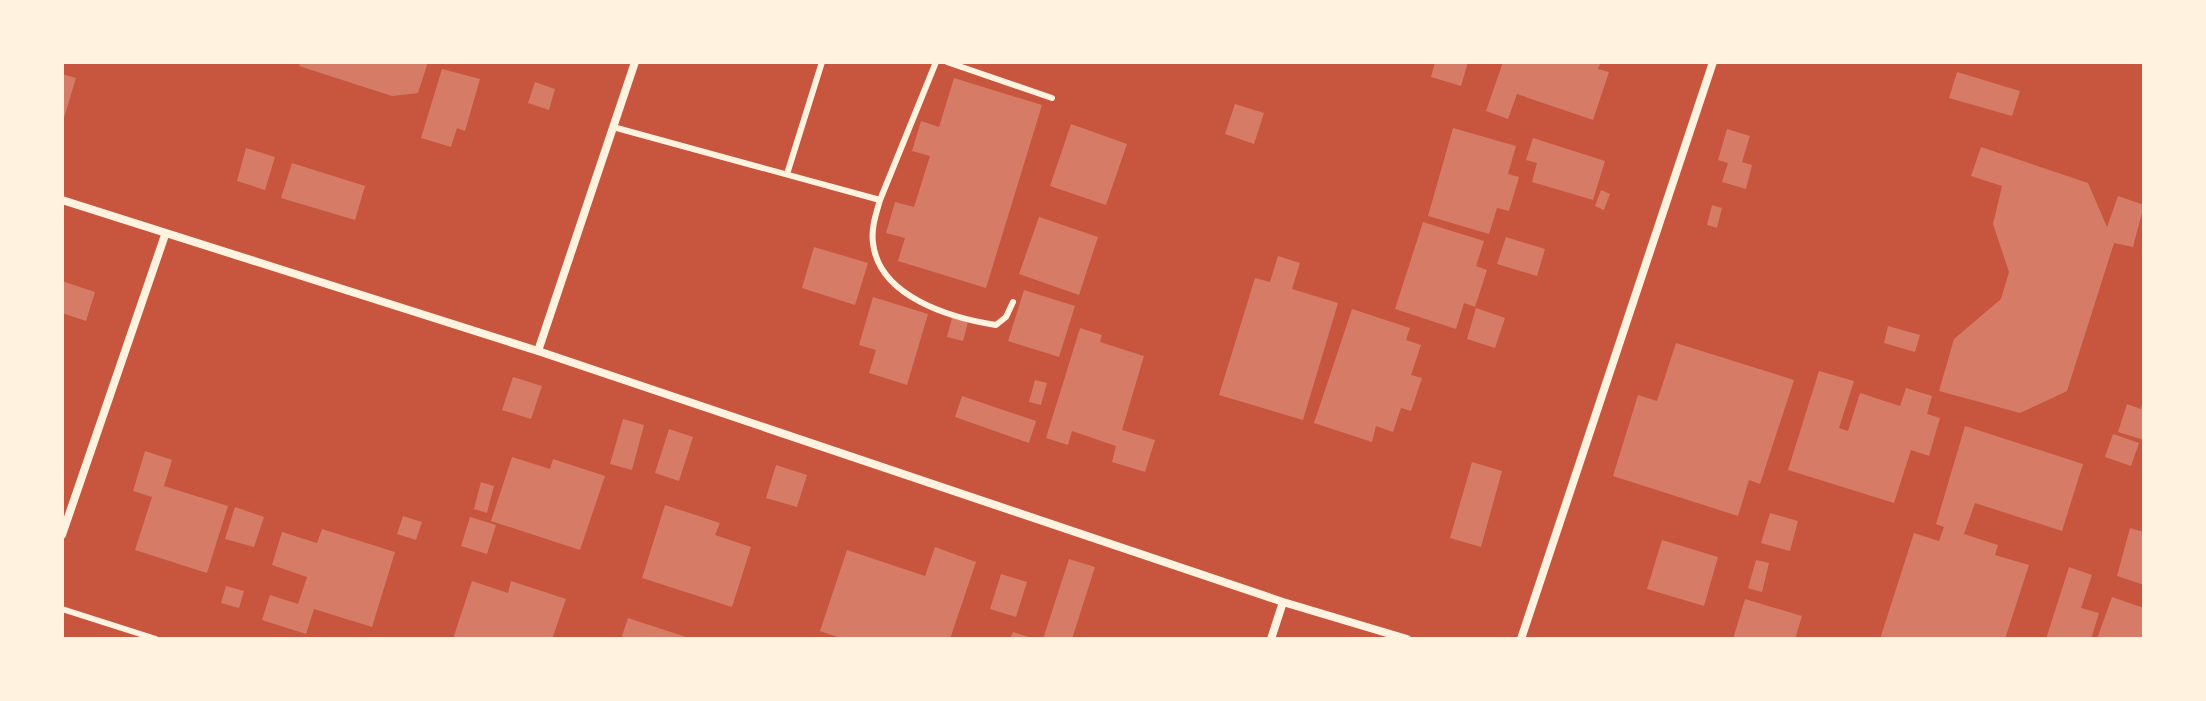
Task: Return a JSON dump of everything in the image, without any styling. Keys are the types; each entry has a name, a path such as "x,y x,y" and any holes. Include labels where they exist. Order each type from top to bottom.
{"street":[{"path":"538,351 635,62"},
{"path":"1521,639 1713,62"},
{"path":"62,200 538,351 1283,602 1407,639"},
{"path":"62,535 165,235"},
{"path":"1271,639 1283,602"}],"lane":[{"path":"787,174 822,62"},
{"path":"936,62 880,200 873,229 874,249 879,264 895,285 923,303 996,325 1006,317 1013,302"},
{"path":"947,62 1052,98"},
{"path":"613,127 880,200"},
{"path":"62,609 156,639"}],"building":[{"path":"301,62 428,62 418,93 392,96 299,66"},
{"path":"1435,62 1468,62 1461,86 1431,77"},
{"path":"1503,62 1601,62 1598,69 1609,72 1593,120 1517,94 1508,119 1486,111"},
{"path":"442,69 480,79 465,131 457,128 451,147 421,138"},
{"path":"1957,72 2020,91 2012,116 1949,98"},
{"path":"62,74 76,78 63,121 62,121"},
{"path":"954,78 1042,105 986,288 898,261 905,238 886,233 895,202 914,207 930,156 912,151 921,121 939,127"},
{"path":"535,82 555,89 549,110 528,103"},
{"path":"1235,104 1264,113 1254,144 1225,134"},
{"path":"1071,124 1127,144 1106,205 1050,186"},
{"path":"1453,128 1516,146 1508,174 1519,177 1509,211 1497,208 1489,234 1428,216"},
{"path":"1727,129 1750,136 1742,162 1752,165 1746,189 1722,182 1728,163 1718,160"},
{"path":"1533,138 1605,161 1593,200 1532,182 1537,163 1526,160"},
{"path":"1981,147 2088,183 2107,227 2118,196 2144,205 2133,247 2114,243 2067,391 2020,413 1939,391 1954,339 2001,299 2009,272 1993,224 2002,186 1971,176"},
{"path":"246,148 275,157 265,190 237,181"},
{"path":"292,163 365,186 355,220 281,198"},
{"path":"1601,190 1610,194 1604,210 1595,206"},
{"path":"1712,205 1722,208 1717,228 1707,225"},
{"path":"1039,217 1098,237 1079,295 1019,274"},
{"path":"1423,222 1484,241 1476,266 1487,270 1475,307 1464,303 1456,329 1395,309"},
{"path":"1506,237 1545,249 1537,276 1497,264"},
{"path":"814,247 868,263 855,305 802,288"},
{"path":"1278,256 1300,263 1292,289 1338,303 1303,420 1219,395 1255,278 1270,282"},
{"path":"62,281 95,292 86,321 62,313"},
{"path":"1024,290 1075,306 1059,357 1008,341"},
{"path":"873,297 928,314 907,385 869,373 876,350 859,345"},
{"path":"1476,308 1505,318 1495,348 1467,339"},
{"path":"1352,309 1410,328 1406,340 1421,345 1411,375 1422,378 1411,411 1401,408 1393,432 1376,426 1372,442 1314,423"},
{"path":"952,318 968,322 963,341 947,337"},
{"path":"1888,326 1920,335 1915,352 1884,343"},
{"path":"1080,328 1102,335 1100,342 1144,356 1122,430 1155,440 1145,472 1112,462 1116,446 1072,431 1068,445 1046,438"},
{"path":"1676,343 1794,380 1760,484 1749,480 1738,516 1613,476 1638,395 1657,401"},
{"path":"1819,371 1854,381 1839,428 1848,431 1860,393 1900,406 1906,388 1932,396 1927,414 1940,418 1929,456 1911,450 1894,503 1788,470"},
{"path":"513,377 542,386 531,419 502,410"},
{"path":"1035,380 1047,383 1041,405 1029,402"},
{"path":"962,396 1036,421 1029,443 955,417"},
{"path":"2143,400 2144,440 2118,432 2127,404 2141,409"},
{"path":"623,419 644,425 632,470 610,464"},
{"path":"1965,426 2083,464 2062,531 1975,503 1964,534 1998,545 1995,555 2029,565 2005,639 1880,639 1914,533 1939,541 1944,527 1936,524"},
{"path":"669,429 693,437 679,481 655,473"},
{"path":"2113,434 2139,443 2131,466 2105,457"},
{"path":"145,451 172,460 164,486 228,506 207,573 135,550 152,497 133,491"},
{"path":"512,457 550,469 553,459 605,476 580,550 491,521"},
{"path":"1472,462 1502,471 1481,547 1450,538"},
{"path":"776,465 807,475 797,507 766,498"},
{"path":"481,482 494,486 487,513 474,509"},
{"path":"665,505 720,523 715,535 751,547 732,607 642,578"},
{"path":"235,507 264,517 254,547 225,539"},
{"path":"1770,513 1798,521 1790,551 1761,543"},
{"path":"403,516 422,522 416,540 397,534"},
{"path":"470,517 496,525 487,554 461,546"},
{"path":"2130,528 2144,532 2144,585 2117,576"},
{"path":"322,529 395,552 372,627 314,609 306,634 262,620 270,595 298,604 307,577 272,565 282,532 317,543"},
{"path":"1662,540 1718,557 1704,606 1647,589"},
{"path":"935,547 976,562 950,639 843,639 820,631 847,550 925,576"},
{"path":"1069,559 1095,567 1072,639 1043,639"},
{"path":"1756,560 1769,563 1762,592 1748,588"},
{"path":"2069,567 2092,575 2081,608 2099,613 2091,639 2046,639"},
{"path":"1001,574 1027,582 1016,617 990,609"},
{"path":"472,581 508,593 511,581 566,599 552,639 453,639"},
{"path":"226,586 244,591 239,608 221,603"},
{"path":"2112,597 2144,608 2144,639 2097,639"},
{"path":"1745,599 1802,616 1795,639 1733,639"},
{"path":"628,618 689,638 621,639"},
{"path":"1013,632 1032,638 1010,639"}]}
